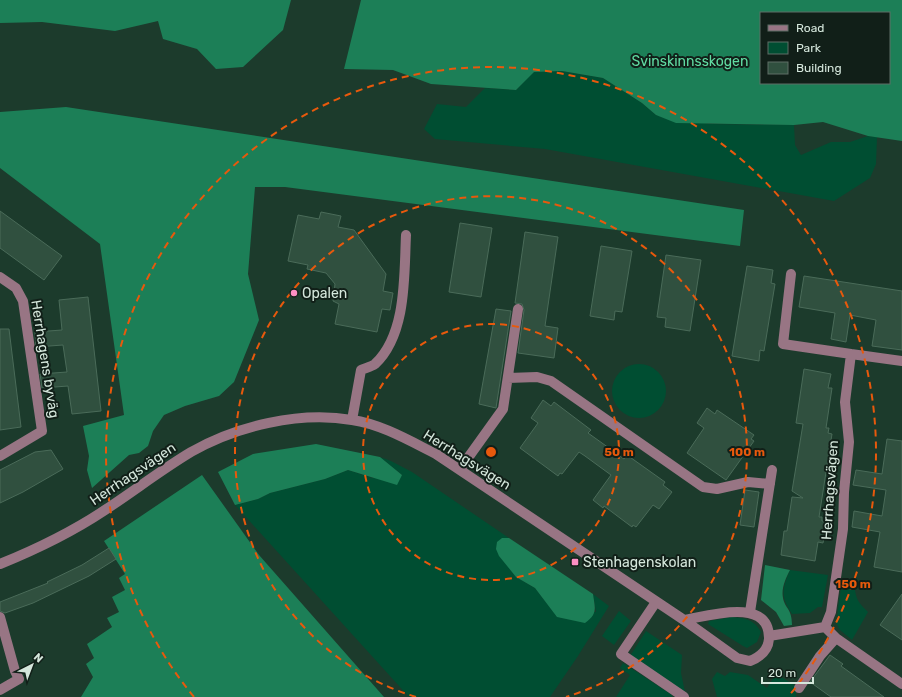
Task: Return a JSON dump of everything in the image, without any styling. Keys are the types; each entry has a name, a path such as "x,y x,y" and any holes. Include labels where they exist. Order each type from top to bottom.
{"street":[{"path":"352,420 361,370 374,365 387,350 394,336 404,286 406,235"},
{"path":"791,274 783,344 902,361"},
{"name":"Herrhagens byväg","path":"0,277 16,288 23,300 42,431 0,456"},
{"path":"460,470 503,409 518,309"},
{"name":"Herrhagsvägen","path":"825,627 831,612 843,529 844,492 849,442 845,402 851,354"},
{"path":"508,378 537,377 551,382 703,487 717,488 748,482 770,484"},
{"name":"Herrhagsvägen","path":"0,564 29,552 68,532 191,452 219,438 256,426 297,419 352,420 369,424 403,437 436,454 684,620 737,658 750,661 758,658 768,645 769,636"},
{"path":"750,612 772,470"},
{"path":"656,602 621,654 684,697"},
{"path":"684,620 740,611 750,612 764,622 769,636 825,627 836,638 902,684"},
{"path":"0,617 15,671 19,679 0,690"},
{"path":"799,688 820,656 836,638"}],"green space":[{"path":"0,0 291,0 283,30 243,67 216,69 197,49 163,39 158,21 115,31 42,22 0,23"},
{"name":"Svinskinnsskogen","path":"361,0 902,0 902,141 868,136 823,122 794,125 676,123 656,115 642,103 603,78 562,71 534,72 516,90 431,84 393,70 344,69"},
{"path":"562,71 603,78 642,103 656,115 710,124 794,125 795,145 801,155 831,142 850,142 868,136 877,137 876,164 870,178 834,201 545,149 435,139 424,129 437,104 466,107 485,88 516,90 533,72"},
{"path":"66,107 744,210 740,246 285,187 255,187 248,274 259,320 234,382 219,396 185,406 164,415 153,431 148,446 139,453 129,455 92,488 87,470 89,456 83,426 124,415 100,244 0,168 0,112"},
{"path":"639,364 649,366 658,372 664,381 666,391 664,401 658,410 649,416 639,418 629,416 620,410 614,401 612,391 614,381 620,372 629,366"},
{"path":"316,444 380,457 402,475 397,485 348,470 325,479 270,493 258,499 235,505 218,472 253,454"},
{"path":"380,457 412,472 509,538 502,538 516,577 535,588 557,616 596,612 593,594 609,606 550,697 409,697 235,505 258,499 270,493 325,479 348,470 373,478 402,475"},
{"path":"202,475 259,555 384,697 81,697 93,677 86,664 94,658 87,644 112,627 107,618 119,612 112,597 125,590 119,578 125,574 104,541"},
{"path":"502,538 509,538 593,594 595,610 592,617 585,623 557,617 535,588 516,577 499,556 496,549 497,542"},
{"path":"765,565 790,570 784,583 783,594 784,602 791,615 792,625 784,626 776,612 761,600"},
{"path":"790,570 828,575 822,607 818,607 810,613 792,614 784,597 785,582"},
{"path":"842,580 854,582 857,598 868,612 852,640 840,630 836,623"},
{"path":"619,611 631,621 614,645 602,636"},
{"path":"732,617 745,619 755,624 761,632 757,642 747,648 708,624 709,621"},
{"path":"646,631 682,655 681,673 685,692 630,656"},
{"path":"623,663 672,695 672,697 616,697 630,675 620,668"},
{"path":"717,672 725,676 730,672 748,675 767,688 776,674 796,686 796,697 717,697 712,679"}],"building":[{"path":"0,211 62,256 44,280 0,248"},
{"name":"Opalen","path":"321,212 341,216 338,227 354,230 386,274 383,291 393,293 390,310 382,309 377,332 335,324 339,304 333,301 335,284 326,273 307,269 308,265 288,261 298,215 319,219"},
{"path":"460,223 492,228 481,297 449,292"},
{"path":"525,232 558,237 545,326 558,328 554,358 518,353 524,310 522,304 515,303"},
{"path":"601,246 632,251 622,312 615,311 614,320 590,316"},
{"path":"666,255 701,260 690,331 665,327 666,318 657,317"},
{"path":"747,266 773,270 771,283 775,284 764,351 760,350 759,361 732,356"},
{"path":"804,276 902,291 902,350 872,346 876,320 850,315 846,342 831,339 835,313 799,307"},
{"path":"88,297 101,411 72,414 68,386 42,388 40,374 67,372 63,345 36,347 35,332 62,330 59,300"},
{"path":"496,309 511,311 496,408 479,404"},
{"path":"0,329 9,329 21,427 0,430"},
{"path":"804,369 831,374 828,388 832,388 826,428 829,428 828,433 832,434 819,517 822,517 822,521 827,522 823,543 818,542 815,561 781,555 784,531 787,531 792,497 803,498 792,491 803,424 796,423"},
{"path":"543,400 551,406 554,402 591,430 588,433 624,459 627,455 665,482 663,485 672,492 659,509 653,505 636,527 633,525 632,527 604,506 603,508 593,500 611,475 585,456 579,452 562,474 560,473 558,476 520,448 538,423 531,418"},
{"path":"707,408 715,414 717,410 754,435 751,439 754,441 726,480 687,453 704,428 697,423"},
{"path":"887,439 902,441 902,572 874,567 880,532 852,527 854,511 882,516 886,490 853,485 856,470 882,474"},
{"path":"51,450 63,469 23,492 0,503 0,470 35,452"},
{"path":"745,490 759,492 754,527 740,525"},
{"path":"109,548 116,559 89,576 33,603 5,613 0,611 0,602 48,583 47,582 82,565"},
{"path":"902,594 902,640 880,625"},
{"path":"830,655 843,664 841,666 884,697 831,697 810,682"}],"place":[{"name":"Opalen","path":"294,293"},
{"name":"Stenhagenskolan","path":"575,562"}]}
